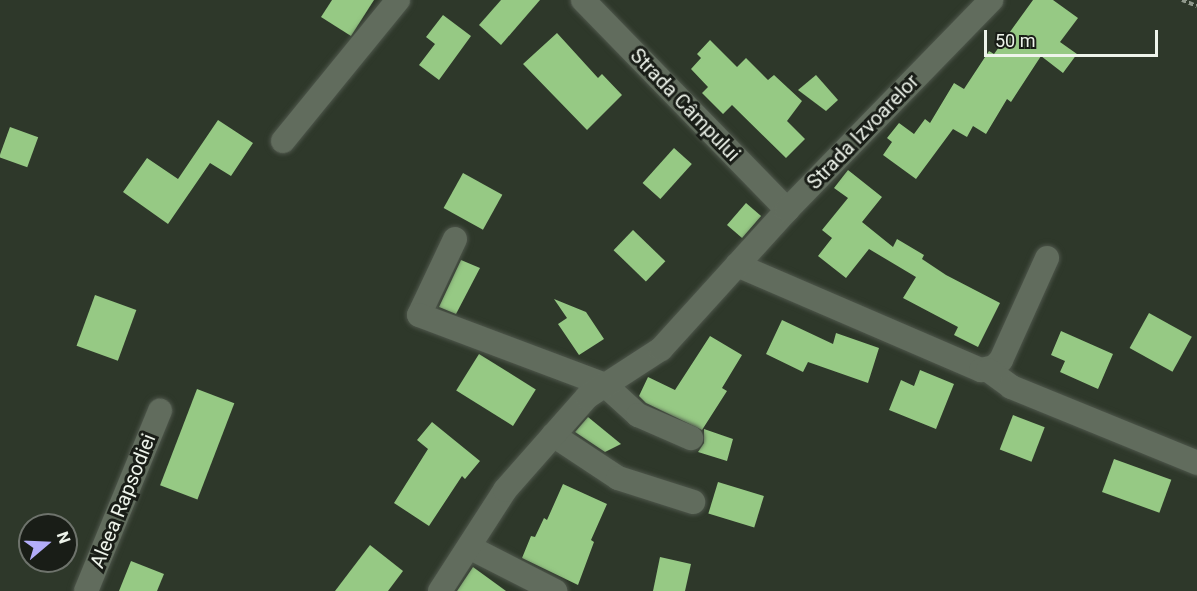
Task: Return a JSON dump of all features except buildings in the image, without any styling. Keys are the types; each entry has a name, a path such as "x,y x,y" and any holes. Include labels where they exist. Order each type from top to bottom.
{"street":[{"path":"283,141 398,0"},
{"name":"Strada Câmpului","path":"583,0 788,210"},
{"name":"Strada Izvoarelor","path":"440,591 505,490 587,397 661,350 788,210 991,0"},
{"path":"455,239 419,315 605,385 638,415 692,438"},
{"path":"988,370 1001,360 1047,258"},
{"path":"737,265 973,368 988,370 1011,387 1197,463"},
{"name":"Aleea Rapsodiei","path":"86,591 160,411"},
{"path":"553,435 618,478 693,502"},
{"path":"469,547 555,591"}],"path":[{"path":"1182,0 1197,6"}]}
